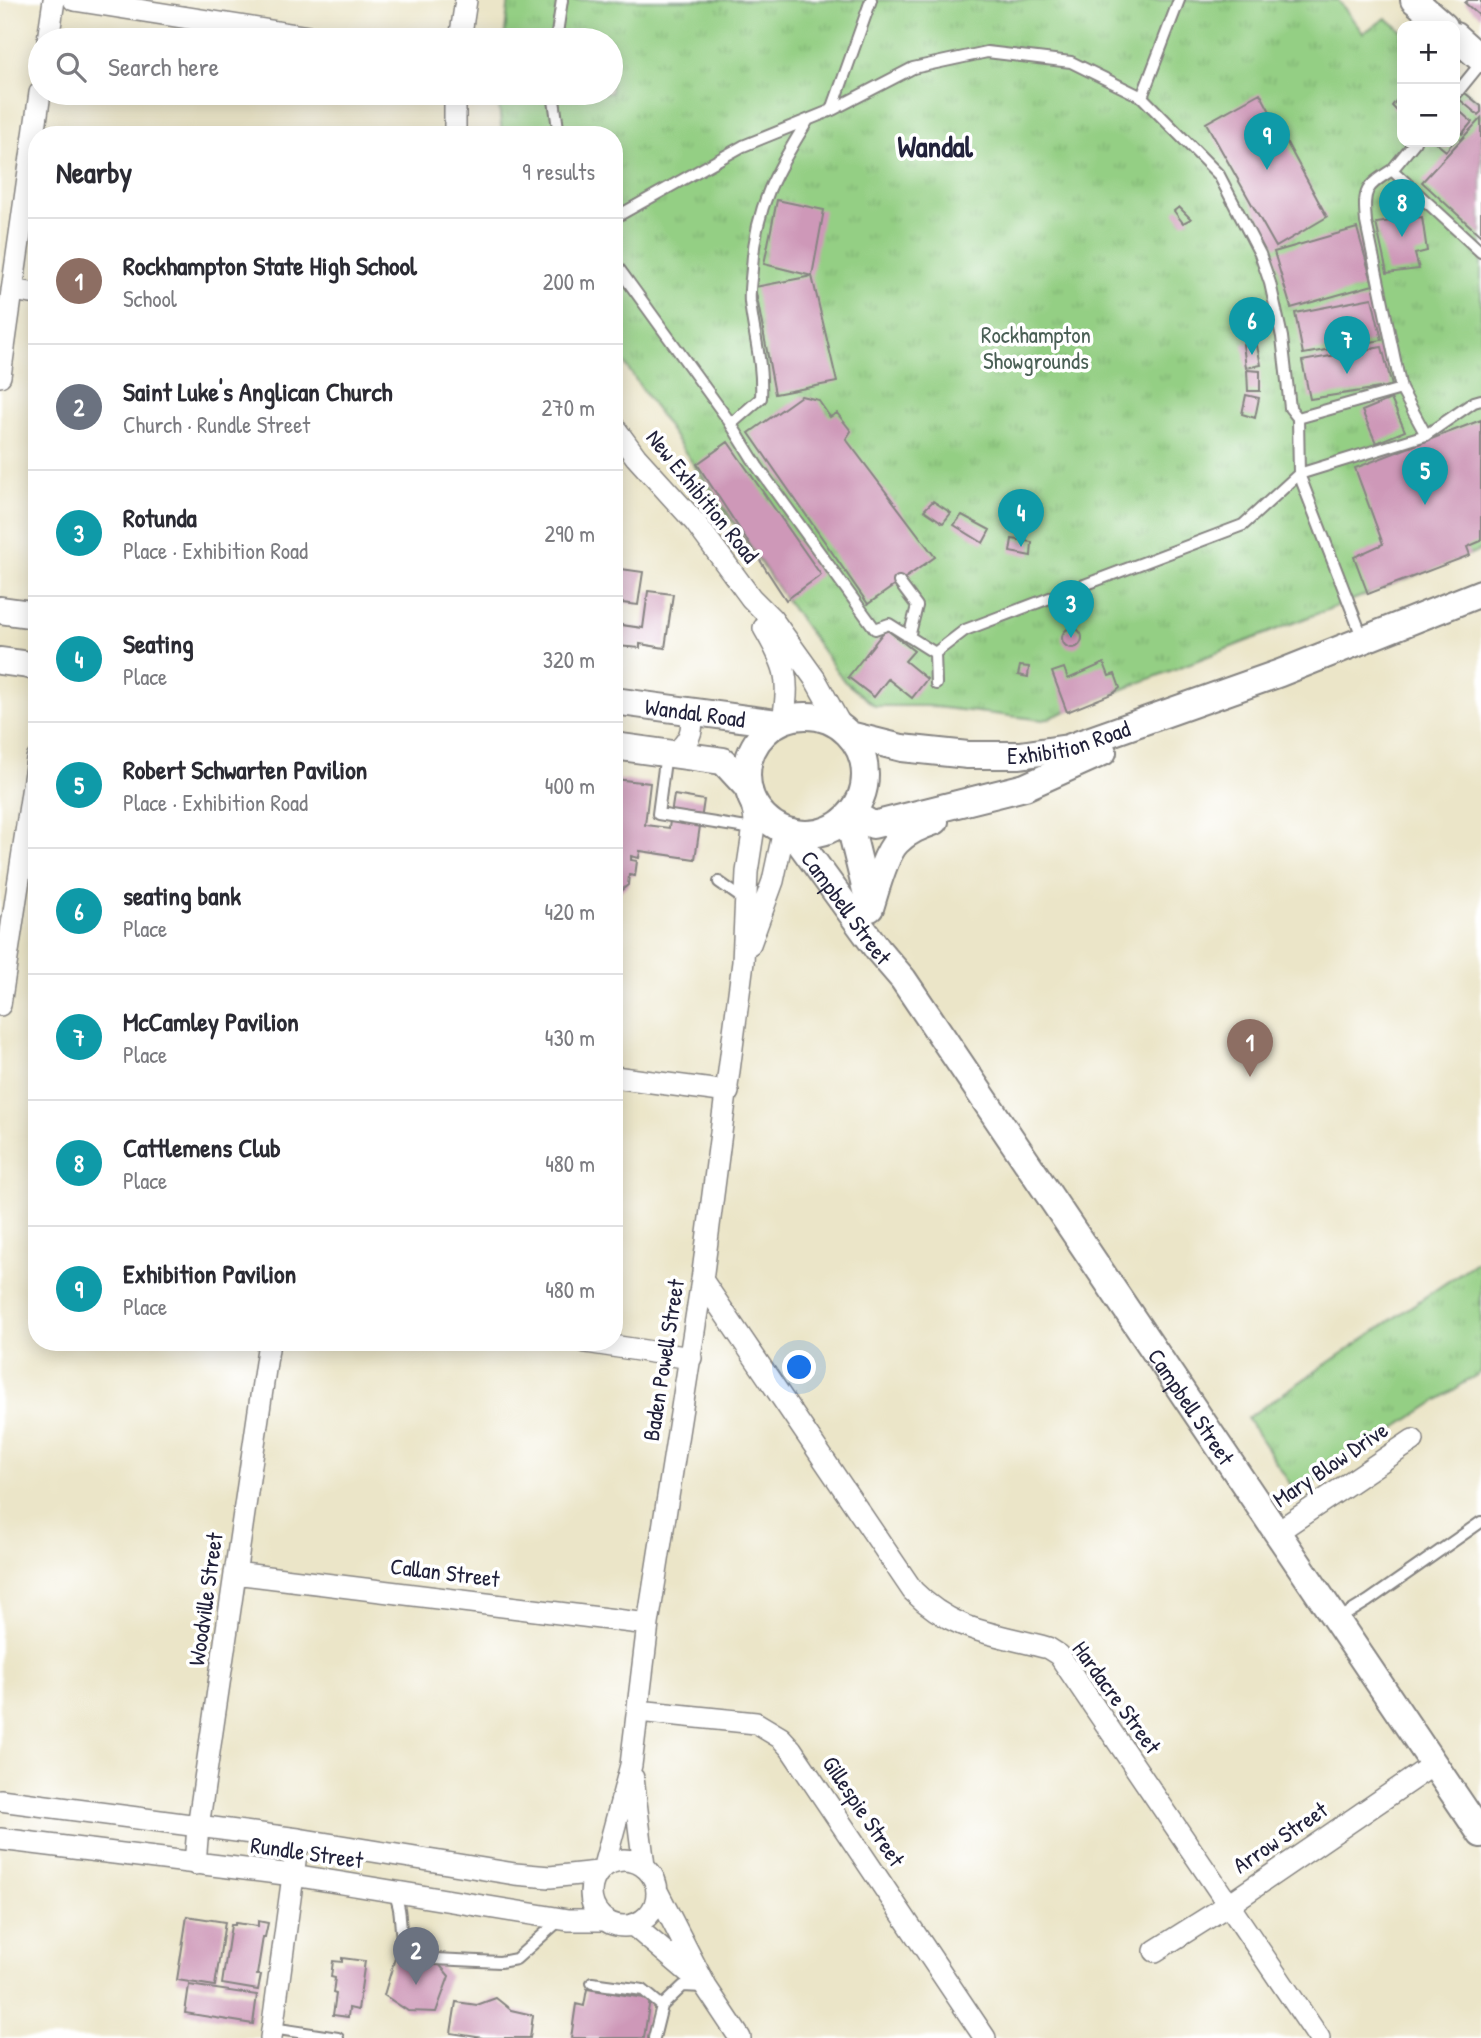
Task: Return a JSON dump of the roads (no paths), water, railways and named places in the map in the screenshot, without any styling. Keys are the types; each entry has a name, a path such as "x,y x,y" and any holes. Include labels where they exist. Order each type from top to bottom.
{"street":[{"path":"50,28 54,0"},
{"path":"74,0 184,8 274,28"},
{"path":"462,28 467,0"},
{"path":"1414,0 1438,21"},
{"path":"1460,41 1481,61"},
{"path":"35,126 38,105"},
{"path":"455,105 455,126"},
{"path":"0,376 28,177"},
{"path":"12,290 28,293"},
{"name":"New Exhibition Road","path":"623,439 695,522 751,598 772,619 815,679 846,731"},
{"name":"Exhibition Road","path":"846,731 902,748 968,755 1020,755 1068,748 1280,673 1481,593"},
{"name":"New Exhibition Road","path":"751,598 784,666 788,693 780,721"},
{"path":"0,610 28,614"},
{"path":"0,661 28,665"},
{"name":"Exhibition Road","path":"870,908 895,843 913,829 1025,787 1280,673"},
{"name":"Wandal Road","path":"623,702 780,721"},
{"path":"670,754 684,746 689,739 692,726 690,712"},
{"path":"799,715 828,719 846,731 860,749 865,765 861,799 850,815 831,828 812,834 788,831 770,823 759,812 749,793 746,773 748,758 764,732 780,721 799,715"},
{"name":"Wandal Road","path":"623,747 723,761 749,793"},
{"name":"Exhibition Road","path":"850,815 873,825 1025,787"},
{"name":"Baden Powell Street","path":"601,1869 631,1765 648,1624 691,1358 728,1092 743,962 747,872 755,820 749,793"},
{"name":"Campbell Street","path":"850,815 870,908 890,946 903,979"},
{"path":"0,1005 28,820"},
{"name":"Baden Powell Street","path":"743,962 788,831"},
{"name":"Campbell Street","path":"788,831 903,979 1481,1834"},
{"path":"623,1078 728,1092"},
{"name":"Hardacre Street","path":"702,1280 913,1591 931,1608 971,1629 1048,1648 1059,1655 1319,2038"},
{"path":"623,1348 691,1358"},
{"name":"Woodville Street","path":"195,1864 198,1827 267,1351"},
{"name":"Mary Blow Drive","path":"1277,1532 1413,1440"},
{"name":"Callan Street","path":"235,1573 648,1624"},
{"name":"Gillespie Street","path":"638,1711 756,1723 781,1738 985,2038"},
{"name":"Arrow Street","path":"1155,1951 1228,1905 1434,1764"},
{"name":"Baden Powell Street","path":"631,1765 644,1866"},
{"name":"Rundle Street","path":"0,1800 298,1839 516,1874 550,1877 601,1869"},
{"name":"Rundle Street","path":"0,1839 293,1875 561,1919 605,1920"},
{"path":"271,2033 298,1839"},
{"path":"658,1893 656,1904 643,1921 623,1926 605,1920 598,1914 591,1897 593,1880 601,1869 619,1860 631,1860 644,1866 656,1882 658,1893 706,1987 740,2038"},
{"path":"633,1925 706,1987"}],"lane":[{"path":"558,28 562,0"},
{"path":"832,110 871,0"},
{"path":"1142,97 1179,0"},
{"path":"623,213 743,146 832,110 913,68 987,52 1071,62 1142,97 1219,175 1259,254 1270,283 1282,337 1290,408 1298,418 1299,474 1363,640"},
{"path":"1460,88 1481,61"},
{"path":"555,105 558,126"},
{"path":"731,424 761,398 762,376 750,299 753,246 764,200 781,164 808,120"},
{"path":"1411,147 1392,170 1372,183 1364,200 1366,222 1401,389 1426,435"},
{"path":"1392,170 1481,252"},
{"path":"623,274 731,424 757,467 875,629 889,624 934,653"},
{"path":"1298,418 1401,389"},
{"path":"934,653 965,630 1243,525 1299,474 1426,435 1481,400"},
{"path":"899,582 916,607 909,637"},
{"path":"934,653 936,684"},
{"path":"670,754 658,814 753,829"},
{"path":"719,882 746,901"},
{"path":"1337,1620 1481,1522"},
{"path":"394,1892 404,1948 412,1954"},
{"path":"435,1959 500,1962 516,1959 561,1919"},
{"path":"592,1983 643,1990 662,2006"},
{"path":"654,2038 662,2006 683,1986 706,1987"},
{"path":"271,2033 338,2038"}],"place":[{"name":"Exhibition Pavilion","path":"1267,170"},
{"name":"Cattlemens Club","path":"1402,237"},
{"name":"seating bank","path":"1252,355"},
{"name":"McCamley Pavilion","path":"1347,374"},
{"name":"Robert Schwarten Pavilion","path":"1425,505"},
{"name":"Seating","path":"1021,547"},
{"name":"Rotunda","path":"1071,638"},
{"name":"Rockhampton State High School","path":"1250,1077"},
{"name":"Saint Luke's Anglican Church","path":"416,1985"}],"district":[{"name":"Wandal","path":"935,146"}],"park label":[{"name":"Rockhampton Showgrounds","path":"1036,347"}]}
